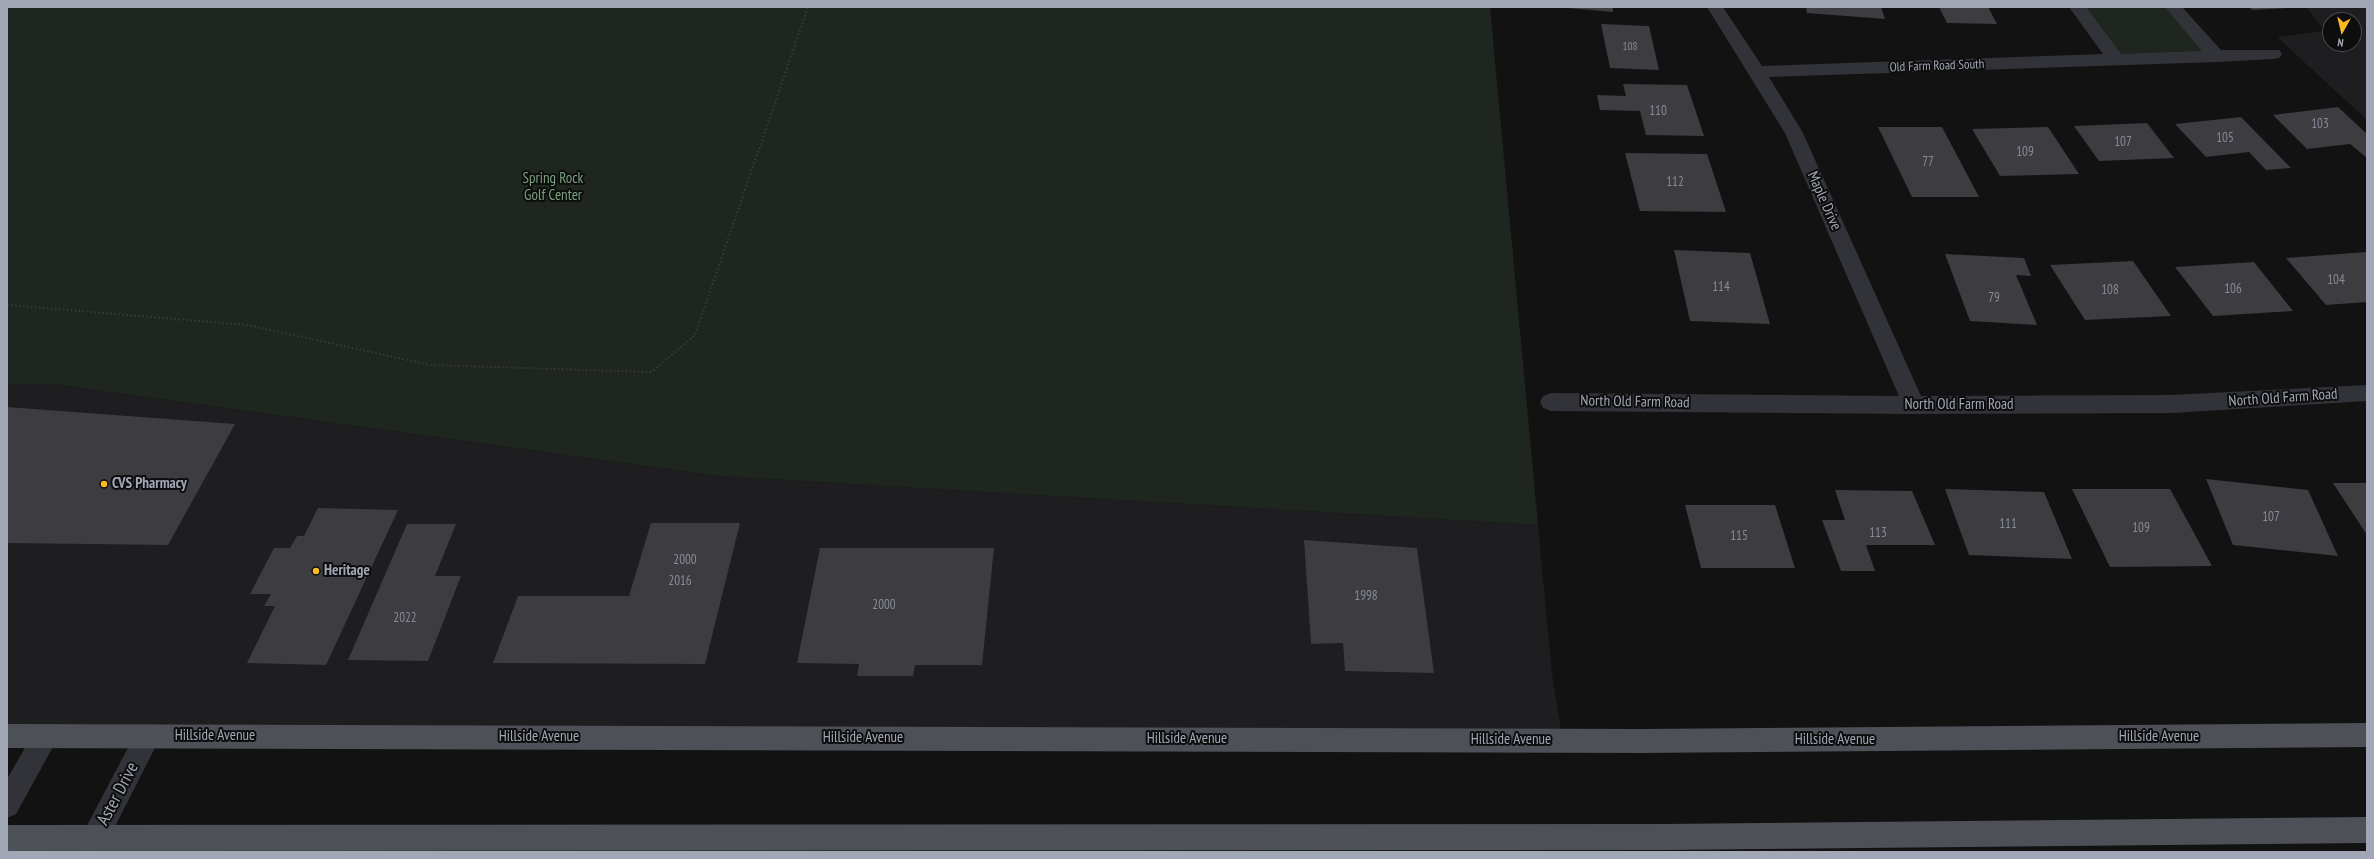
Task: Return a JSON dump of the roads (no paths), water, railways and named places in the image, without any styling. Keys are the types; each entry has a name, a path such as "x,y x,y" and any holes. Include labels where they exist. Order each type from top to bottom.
{"main road":[{"name":"Hillside Avenue","path":"7,736 1641,741 2367,735"},
{"path":"7,838 91,845 1670,837 2367,830"}],"street":[{"name":"Maple Drive","path":"1715,7 1757,72 1794,134 1914,405"},
{"path":"2076,7 2117,61"},
{"path":"2173,7 2217,57 2274,54"},
{"name":"Old Farm Road South","path":"1757,72 2217,57"},
{"name":"North Old Farm Road","path":"1551,402 1914,405 2172,404 2251,401 2367,393"},
{"path":"7,805 46,736"},
{"name":"Aster Drive","path":"91,845 148,736"}],"place":[{"name":"CVS Pharmacy","path":"104,484"},
{"name":"Heritage","path":"316,571"}],"park label":[{"name":"Spring Rock Golf Center","path":"553,188"}]}
